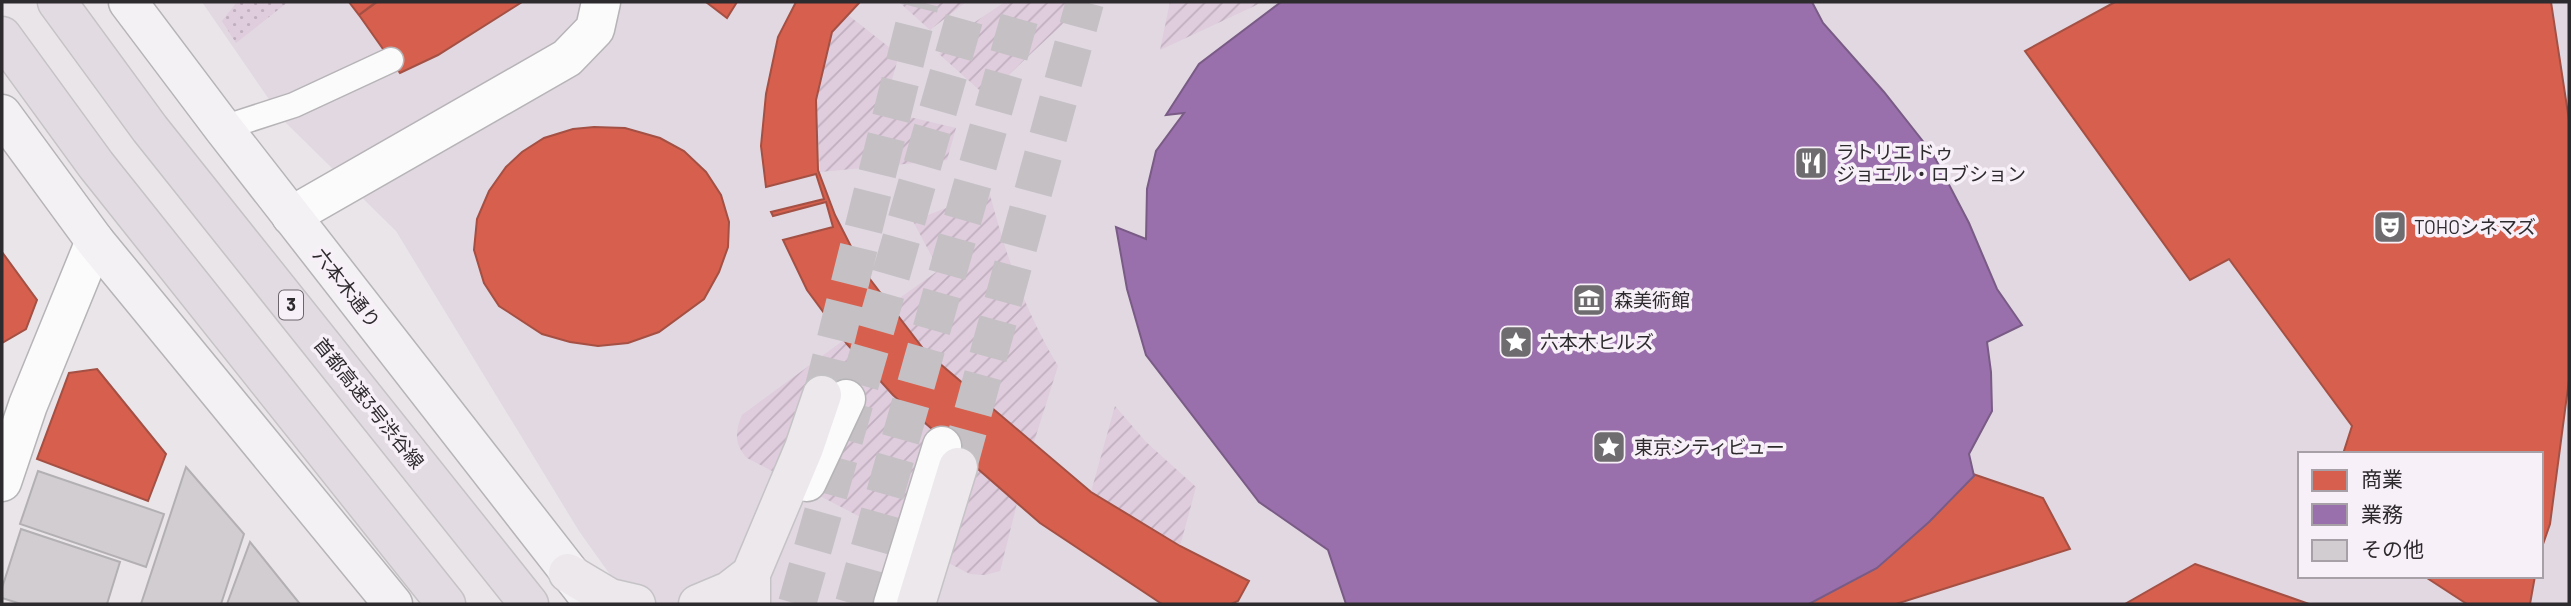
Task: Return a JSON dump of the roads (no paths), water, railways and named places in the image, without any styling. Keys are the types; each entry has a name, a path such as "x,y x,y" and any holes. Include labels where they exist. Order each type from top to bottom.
{"highway":[{"name":"首都高速3号渋谷線","path":"57,2 150,129 529,604"},
{"path":"2,36 96,165 446,604"}],"main road":[{"name":"六本木通り","path":"128,2 594,604"},
{"path":"2,114 95,241 393,604"},
{"path":"698,604 729,591 751,589 769,535 834,397"},
{"path":"916,604 950,456"},
{"path":"568,573 610,598 636,604"}],"street":[{"path":"291,216 567,58 595,29 601,2"},
{"path":"2,482 15,399 95,241"},
{"path":"893,604 950,456"}],"lane":[{"path":"223,128 294,105 391,60"}],"tunnel":[{"path":"822,395 920,2"},
{"path":"797,604 969,2"},
{"path":"854,604 1024,2"},
{"path":"958,467 1085,2"}],"place":[{"name":"ラトリエ ドゥ ジョエル・ロブション","path":"1811,163"},
{"name":"TOHOシネマズ","path":"2390,227"},
{"name":"森美術館","path":"1589,300"},
{"name":"六本木ヒルズ","path":"1516,342"},
{"name":"東京シティビュー","path":"1609,447"}]}
